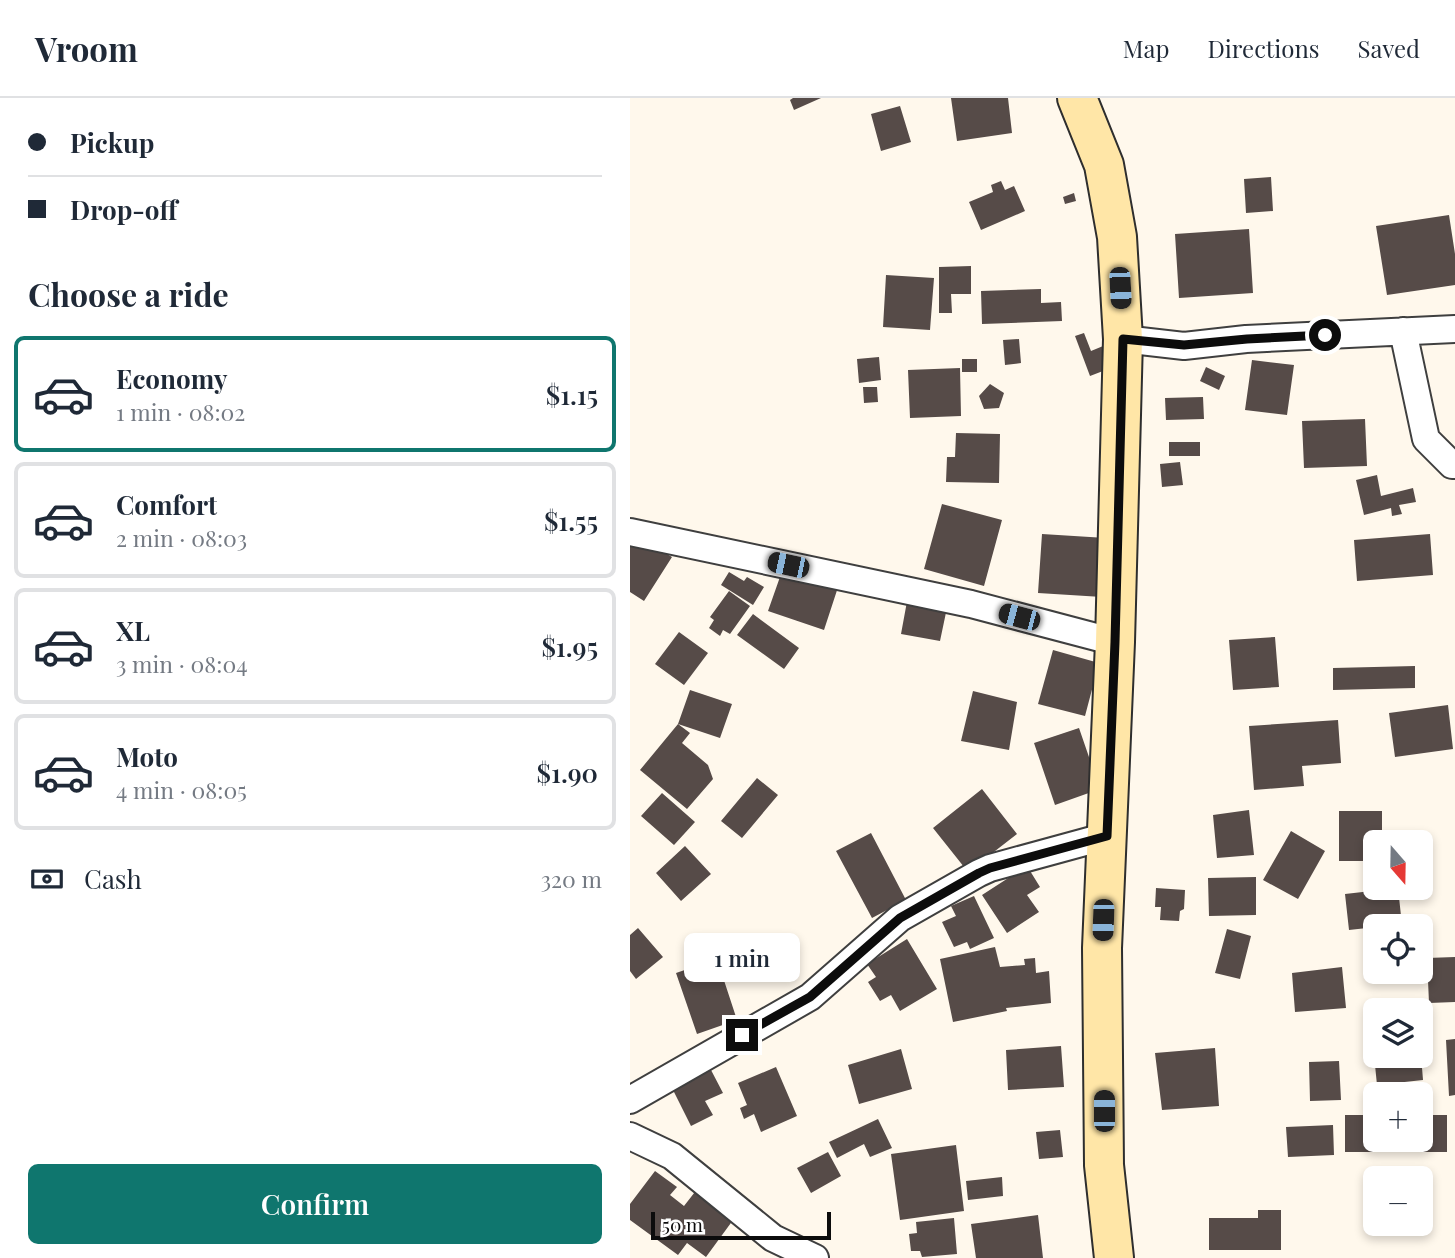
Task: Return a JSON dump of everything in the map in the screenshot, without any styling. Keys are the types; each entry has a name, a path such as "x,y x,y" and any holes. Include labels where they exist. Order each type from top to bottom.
{"street":[{"path":"1077,98 1104,165 1118,237 1123,339 1115,642 1102,948 1104,1165 1114,1258"},
{"path":"1123,339 1184,345 1247,339 1455,329"},
{"path":"1403,331 1426,439 1455,465"},
{"path":"630,531 971,604 1115,642"},
{"path":"630,1100 810,997 900,918 979,873 1107,836"},
{"path":"630,1136 672,1156 774,1238 815,1258"}],"building":[{"path":"821,98 794,110 790,100"},
{"path":"951,98 1008,98 1012,133 957,141"},
{"path":"900,106 911,142 881,151 871,114"},
{"path":"1271,177 1273,211 1246,213 1244,179"},
{"path":"1001,181 1005,190 1014,186 1025,211 981,230 969,202 993,192 991,185"},
{"path":"1074,193 1076,201 1065,204 1063,197"},
{"path":"1449,215 1455,254 1455,285 1387,295 1376,226"},
{"path":"1249,229 1253,293 1179,298 1175,234"},
{"path":"971,266 971,294 951,294 952,313 939,313 939,267"},
{"path":"886,275 934,278 930,330 883,327"},
{"path":"1041,289 1041,303 1061,302 1062,321 982,324 981,291"},
{"path":"1084,333 1091,351 1108,344 1116,366 1090,376 1075,336"},
{"path":"1019,339 1021,363 1005,365 1003,340"},
{"path":"879,357 881,380 859,383 857,359"},
{"path":"962,359 977,359 977,372 962,372"},
{"path":"1252,360 1294,365 1287,415 1245,410"},
{"path":"1206,367 1225,376 1219,390 1200,381"},
{"path":"960,368 961,416 910,418 908,370"},
{"path":"990,384 1004,393 999,408 984,409 979,396"},
{"path":"863,387 877,387 878,402 864,403"},
{"path":"1203,397 1204,419 1166,420 1165,398"},
{"path":"1365,419 1367,466 1304,468 1302,421"},
{"path":"956,433 1000,434 999,483 946,482 947,457 955,457"},
{"path":"1169,442 1200,442 1200,456 1169,456"},
{"path":"1180,462 1183,485 1162,487 1160,464"},
{"path":"1377,475 1381,496 1413,488 1416,502 1399,505 1402,514 1392,516 1391,508 1364,515 1356,480"},
{"path":"942,504 1002,520 984,586 924,569"},
{"path":"1042,534 1106,538 1102,597 1038,593"},
{"path":"1430,534 1433,575 1357,581 1354,540"},
{"path":"635,535 672,557 644,601 630,592 630,543"},
{"path":"787,557 842,575 824,630 768,611"},
{"path":"729,572 744,581 747,577 764,587 753,605 721,585"},
{"path":"729,591 750,606 730,634 723,630 720,636 709,628 714,620 710,617"},
{"path":"908,596 948,603 940,641 901,634"},
{"path":"753,614 799,648 784,669 737,635"},
{"path":"679,632 708,653 684,685 655,664"},
{"path":"1275,637 1279,687 1233,690 1229,640"},
{"path":"1053,650 1099,663 1085,716 1038,704"},
{"path":"1415,666 1415,688 1333,690 1333,668"},
{"path":"690,690 732,704 720,738 678,724"},
{"path":"973,691 1017,702 1009,750 961,741"},
{"path":"1448,705 1453,749 1395,757 1389,713"},
{"path":"1338,720 1341,763 1302,766 1304,786 1254,790 1249,726"},
{"path":"678,724 690,733 682,743 708,765 713,779 687,809 640,770"},
{"path":"1079,728 1100,789 1055,805 1034,743"},
{"path":"757,778 778,795 742,838 721,821"},
{"path":"982,789 1017,834 968,872 933,828"},
{"path":"662,793 695,822 674,845 641,816"},
{"path":"1249,810 1254,855 1217,858 1213,815"},
{"path":"1339,811 1382,811 1382,830 1363,830 1363,861 1339,861"},
{"path":"1291,831 1325,851 1298,899 1263,880"},
{"path":"871,833 906,900 872,918 836,851"},
{"path":"685,846 711,874 681,901 656,873"},
{"path":"1027,866 1040,887 1027,895 1039,912 1007,933 982,895"},
{"path":"1256,877 1256,915 1209,916 1208,878"},
{"path":"1156,888 1185,890 1184,909 1180,911 1179,921 1160,920 1161,907 1155,907"},
{"path":"1363,892 1363,900 1399,900 1401,914 1363,914 1363,928 1349,930 1345,894"},
{"path":"974,896 994,938 970,949 967,942 954,947 942,922 956,916 951,906"},
{"path":"638,928 663,957 636,979 630,971 630,935"},
{"path":"1227,929 1251,936 1240,979 1215,973"},
{"path":"907,939 937,989 900,1011 891,995 880,1001 868,982 876,977 867,964"},
{"path":"995,947 1000,967 1025,965 1024,959 1035,958 1036,973 1049,971 1051,1003 1006,1008 1007,1011 953,1022 940,959"},
{"path":"1455,957 1455,1002 1433,1003 1433,998 1429,998 1428,984 1433,984 1433,958"},
{"path":"717,959 737,1020 697,1034 676,973"},
{"path":"1342,967 1346,1008 1295,1012 1292,973"},
{"path":"1455,1039 1455,1095 1449,1096 1446,1040"},
{"path":"1061,1046 1064,1087 1008,1090 1006,1050"},
{"path":"1215,1048 1219,1106 1162,1110 1155,1053"},
{"path":"901,1049 912,1089 859,1104 848,1065"},
{"path":"1339,1061 1341,1100 1310,1101 1309,1062"},
{"path":"776,1067 797,1116 761,1132 754,1114 744,1119 740,1108 747,1105 738,1083"},
{"path":"1375,1068 1422,1068 1423,1080 1377,1082"},
{"path":"711,1070 723,1093 705,1101 713,1115 691,1126 673,1090"},
{"path":"1345,1115 1363,1115 1363,1152 1345,1152"},
{"path":"1433,1115 1447,1115 1447,1152 1433,1152"},
{"path":"878,1119 892,1148 870,1157 864,1144 837,1158 829,1142"},
{"path":"1333,1125 1334,1155 1288,1157 1286,1127"},
{"path":"1060,1130 1063,1157 1039,1159 1036,1132"},
{"path":"956,1145 964,1211 900,1220 891,1154"},
{"path":"828,1152 841,1176 811,1193 797,1168"},
{"path":"655,1171 677,1187 670,1195 684,1206 698,1188 736,1216 706,1257 687,1243 678,1255 630,1220 630,1204"},
{"path":"1002,1177 1003,1196 968,1200 966,1181"},
{"path":"1258,1210 1281,1210 1281,1250 1209,1250 1209,1218 1258,1218"},
{"path":"1038,1215 1043,1258 976,1258 971,1224"},
{"path":"954,1218 957,1254 922,1257 920,1251 911,1251 909,1234 917,1233 916,1222"}],"route":[{"path":"742,1035 810,997 900,918 979,873 1107,836 1123,339 1184,345 1325,335"}]}
